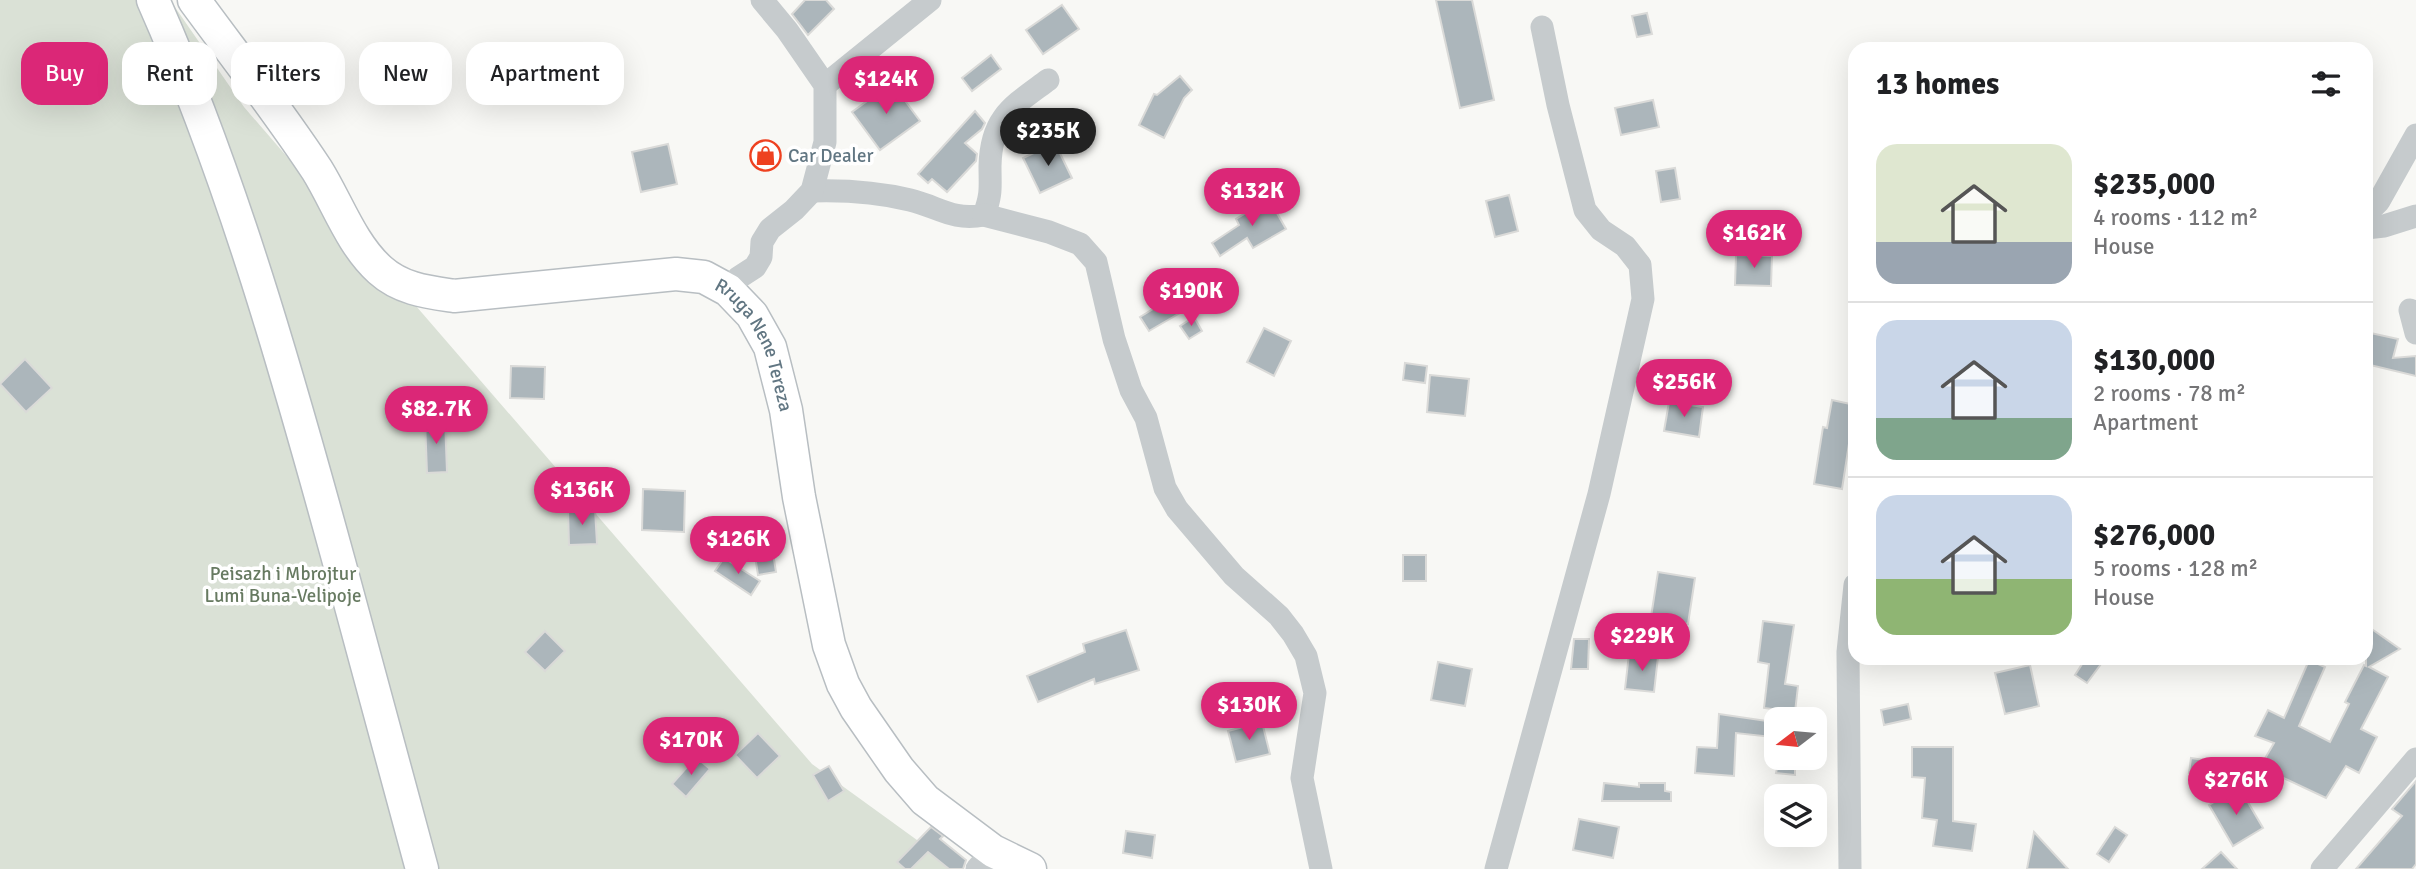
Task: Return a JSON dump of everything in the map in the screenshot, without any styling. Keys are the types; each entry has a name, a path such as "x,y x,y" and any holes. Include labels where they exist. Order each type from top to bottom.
{"street":[{"path":"153,0 216,158 248,251 299,416 422,869"},
{"name":"Rruga Nene Tereza","path":"194,0 302,147 331,192 355,239 379,269 400,284 425,292 454,296 676,274 704,277 728,290 752,315 770,346 786,410 799,497 829,645 843,684 898,770 985,860 1030,869"},
{"path":"728,290 738,278 755,267 761,257 762,242 770,229 812,191 825,142 825,85 787,30 762,0"},
{"path":"825,85 929,0"},
{"path":"1496,869 1599,494 1643,299 1640,265 1625,246 1601,230 1586,211 1558,106 1542,27"},
{"path":"984,215 991,194 990,163 997,126 1011,108 1048,80"},
{"path":"2373,207 2416,135"},
{"path":"812,191 873,192 913,201 966,218 984,215 1036,228 1080,244 1096,262 1114,339 1131,390 1146,418 1165,488 1178,509 1234,576 1279,616 1306,656 1315,692 1302,778 1321,869"},
{"path":"2373,227 2416,216"},
{"path":"2410,310 2416,333"},
{"path":"1849,665 1850,869"},
{"path":"2322,869 2416,759"}],"green space":[{"name":"Peisazh i Mbrojtur Lumi Buna-Velipoje","path":"0,0 170,0 199,42 122,42 122,105 217,105 217,68 231,88 231,105 243,105 812,764 957,869 0,869"}],"building":[{"path":"805,0 826,0 834,9 808,35 792,14"},
{"path":"1436,0 1472,0 1494,100 1460,108"},
{"path":"1062,5 1079,29 1043,54 1026,30"},
{"path":"1647,13 1652,34 1637,37 1632,16"},
{"path":"991,55 1001,69 972,91 962,78"},
{"path":"1180,76 1192,90 1184,98 1164,138 1139,125 1154,94 1157,95"},
{"path":"892,83 920,121 880,150 852,112"},
{"path":"1653,100 1659,127 1621,135 1615,108"},
{"path":"975,111 985,123 982,129 965,143 977,154 976,161 947,192 932,179 928,183 918,174"},
{"path":"1055,143 1072,178 1040,193 1023,158"},
{"path":"668,144 677,184 641,192 632,152"},
{"path":"1675,168 1680,199 1661,202 1656,171"},
{"path":"1509,195 1518,231 1495,237 1486,201"},
{"path":"1269,199 1286,229 1253,248 1247,238 1220,256 1212,243 1239,225 1236,219"},
{"path":"1736,255 1772,256 1771,286 1735,285"},
{"path":"1171,298 1180,313 1149,331 1140,317"},
{"path":"1194,317 1202,331 1189,339 1180,326"},
{"path":"1264,328 1291,341 1274,376 1247,362"},
{"path":"2373,334 2398,339 2393,358 2416,356 2416,376 2373,366"},
{"path":"25,359 52,388 26,412 0,384"},
{"path":"1405,363 1427,366 1425,383 1403,380"},
{"path":"511,366 545,367 544,399 510,398"},
{"path":"1430,375 1469,379 1465,416 1427,412"},
{"path":"1832,400 1848,403 1848,450 1842,489 1814,484 1823,427 1827,428"},
{"path":"1669,402 1703,407 1699,437 1664,431"},
{"path":"445,419 447,472 427,473 425,420"},
{"path":"643,489 685,491 684,532 642,530"},
{"path":"595,509 597,544 569,545 568,510"},
{"path":"769,528 776,572 758,575 751,530"},
{"path":"1403,555 1426,555 1426,581 1403,581"},
{"path":"724,558 760,581 751,595 715,571"},
{"path":"1658,572 1695,578 1688,624 1651,617"},
{"path":"1763,621 1794,625 1785,684 1798,686 1796,707 1764,707 1769,664 1758,662"},
{"path":"1126,630 1139,670 1095,684 1094,679 1038,702 1027,676 1085,652 1083,644"},
{"path":"2373,630 2400,649 2373,665"},
{"path":"545,631 565,651 545,671 525,652"},
{"path":"1574,639 1589,639 1588,669 1571,669"},
{"path":"1629,654 1658,657 1654,692 1625,689"},
{"path":"1438,662 1472,669 1465,706 1431,700"},
{"path":"2030,665 2039,706 2005,714 1995,673"},
{"path":"2081,665 2100,665 2087,683 2075,675"},
{"path":"2307,665 2325,667 2299,726 2330,742 2349,704 2345,702 2364,665 2372,665 2369,667 2388,677 2361,729 2377,737 2359,773 2346,766 2326,798 2260,767 2274,743 2255,736 2268,710 2284,718"},
{"path":"1908,704 1911,719 1884,725 1881,710"},
{"path":"1719,714 1764,721 1764,736 1736,733 1734,776 1695,773 1697,747 1717,748"},
{"path":"1262,722 1270,754 1236,762 1228,731"},
{"path":"758,733 780,756 757,778 735,755"},
{"path":"1912,747 1953,747 1953,821 1976,824 1972,851 1933,846 1937,820 1922,818 1925,778 1912,777"},
{"path":"696,757 710,769 686,797 672,784"},
{"path":"2191,758 2224,763 2222,778 2189,773"},
{"path":"829,766 844,791 828,801 813,775"},
{"path":"1777,770 1795,770 1795,775 1776,773"},
{"path":"2416,781 2416,864 2412,869 2356,869 2402,816 2392,809"},
{"path":"1604,783 1639,787 1639,783 1665,783 1665,791 1671,792 1671,801 1602,801"},
{"path":"2239,787 2263,828 2233,846 2209,805"},
{"path":"1579,819 1619,827 1613,858 1573,850"},
{"path":"931,827 943,836 940,839 966,860 963,869 949,869 928,852 911,869 905,869 897,862"},
{"path":"2115,827 2127,835 2109,862 2097,854"},
{"path":"1126,831 1155,835 1152,858 1123,853"},
{"path":"2034,832 2068,869 2027,869"},
{"path":"2221,852 2237,869 2202,869"}],"place":[{"name":"Car Dealer","path":"765,156"}]}
